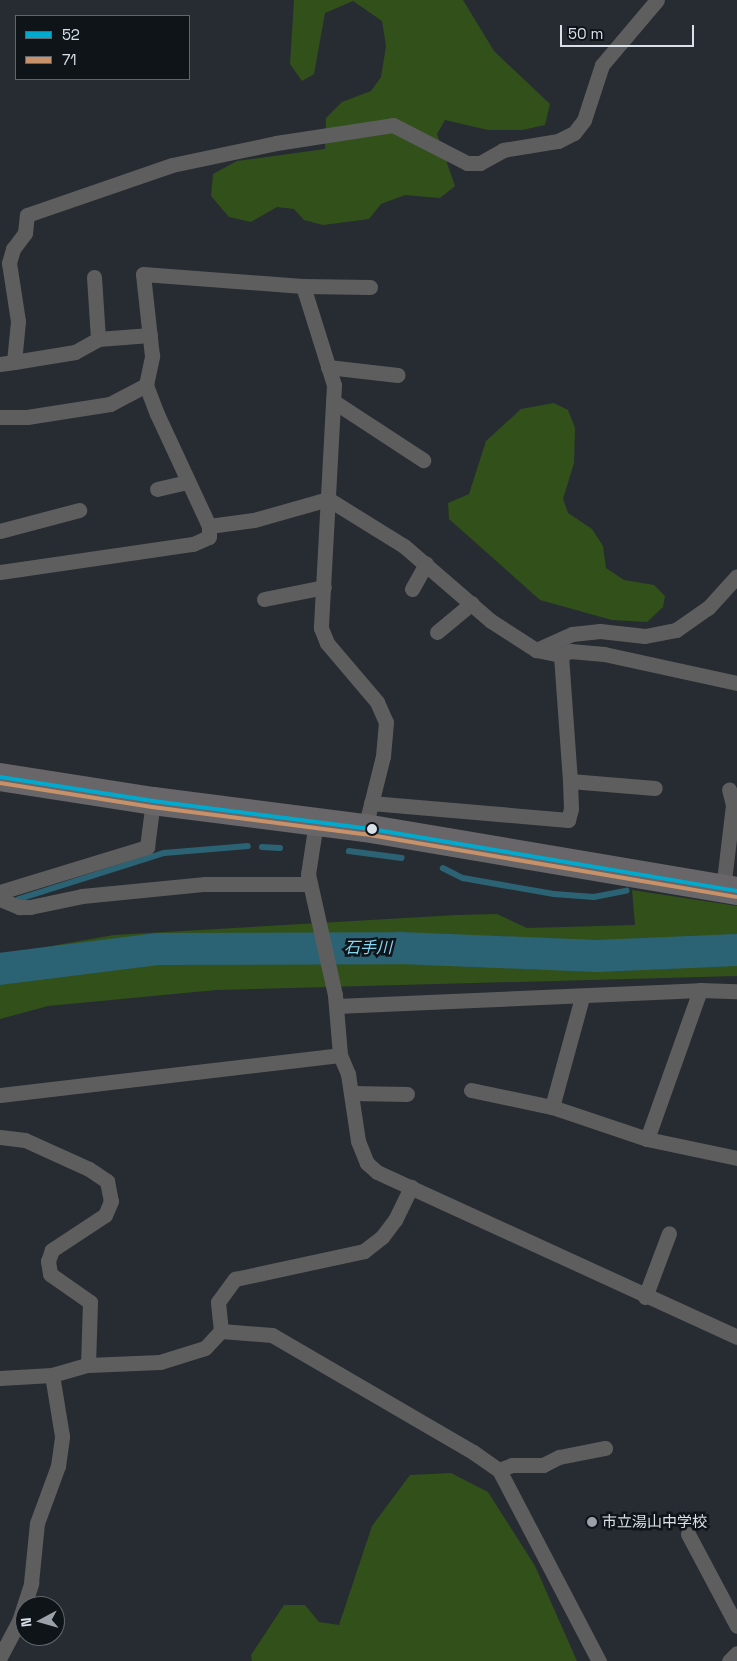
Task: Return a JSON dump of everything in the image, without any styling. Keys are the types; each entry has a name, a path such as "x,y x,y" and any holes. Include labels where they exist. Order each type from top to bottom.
{"highway":[{"path":"0,777 153,801 316,822 368,816 730,890"}],"street":[{"path":"150,335 98,339 75,352 7,363 18,321 9,263 13,249 25,233 27,215 172,165 276,143 393,125 466,163 480,163 503,150 558,141 574,133 584,120 602,66 657,0"},
{"path":"0,572 193,544 209,537 209,526 146,385 152,356 143,274 303,286 370,287"},
{"path":"94,277 98,339"},
{"path":"303,286 334,385 321,628 327,643 377,702 386,722 383,756 368,816 568,820 571,810 570,782 561,656"},
{"path":"328,367 398,375"},
{"path":"0,417 27,417 110,404 146,385"},
{"path":"333,401 423,460"},
{"path":"157,489 188,482"},
{"path":"209,526 254,520 328,499 404,546 472,603 491,622 536,650 561,656 570,651 604,654 737,683"},
{"path":"0,531 79,510"},
{"path":"412,589 426,564"},
{"path":"536,650 572,634 600,631 645,636 676,630 708,608 737,576"},
{"path":"264,599 324,586"},
{"path":"437,632 472,603"},
{"path":"570,782 655,788"},
{"path":"729,790 735,805 730,890"},
{"path":"0,892 147,847 153,801"},
{"path":"316,822 308,874 335,1000 340,1055 351,1093 358,1141 367,1163 377,1172 645,1297 737,1337"},
{"path":"0,899 19,907 30,907 82,896 205,884 310,884"},
{"path":"335,1000 582,997 700,990 737,992"},
{"path":"647,1139 700,990"},
{"path":"552,1106 582,997"},
{"path":"0,1094 340,1055"},
{"path":"471,1090 552,1106 647,1139 737,1158"},
{"path":"351,1093 407,1094"},
{"path":"0,1138 25,1140 89,1169 107,1181 111,1201 105,1215 52,1250 48,1261 50,1274 90,1302 88,1366"},
{"path":"221,1331 218,1302 235,1279 364,1251 382,1237 395,1220 411,1187"},
{"path":"645,1297 669,1233"},
{"path":"0,1378 52,1375 88,1366 160,1362 185,1356 204,1348 221,1331 272,1335 473,1452 499,1470 599,1661"},
{"path":"0,1657 19,1621 30,1584 37,1522 58,1466 62,1436 52,1375"},
{"path":"499,1470 512,1465 543,1465 560,1457 606,1448"},
{"path":"688,1534 737,1626"},
{"path":"729,1661 737,1653"}],"green space":[{"path":"294,0 463,0 494,51 550,104 545,125 522,130 488,130 445,120 437,134 455,186 440,198 405,195 381,204 369,219 323,225 304,220 294,209 277,207 251,222 229,217 211,196 213,174 237,161 325,149 326,118 342,102 371,91 381,77 386,46 382,21 353,1 325,13 314,74 302,81 290,64"},
{"path":"554,403 568,410 575,428 574,463 563,499 568,513 592,529 603,546 606,568 624,580 654,585 665,596 663,607 647,622 612,620 540,600 449,519 448,503 469,494 486,441 521,409"},
{"path":"632,890 737,906 737,976 216,990 48,1006 0,1019 0,955 114,935 457,915 497,914 527,928 635,925"},
{"path":"451,1473 488,1492 535,1566 577,1661 252,1661 251,1655 284,1605 305,1605 319,1622 339,1625 372,1526 410,1475"}],"waterway":[{"path":"19,899 164,853 248,846"},
{"path":"262,847 280,848"},
{"path":"349,851 402,858"},
{"path":"443,868 463,878 554,894 594,897 626,891"},
{"name":"石手川","path":"0,969 159,949 400,948 597,956 737,950"}],"transit line":[{"name":"52","path":"0,777 153,801 365,828 737,891"},
{"name":"71","path":"0,783 152,807 364,834 736,897"}],"place":[{"name":"市立湯山中学校","path":"592,1522"}]}
